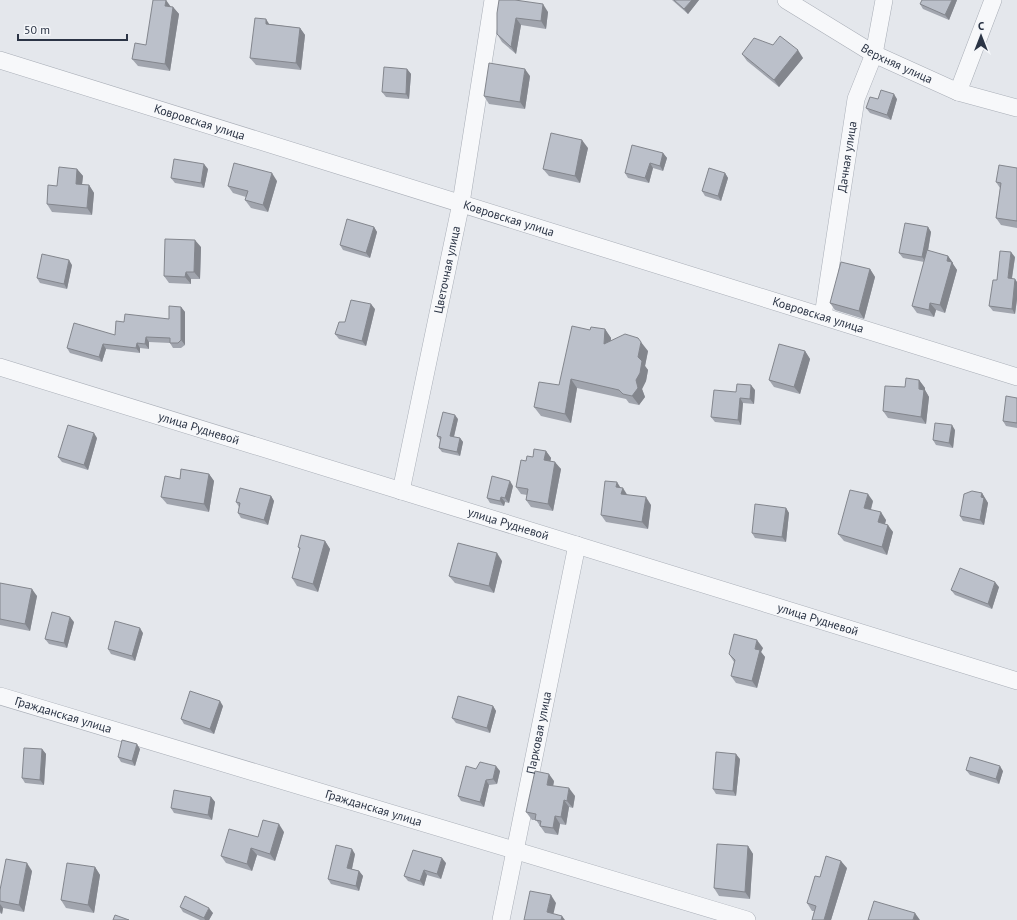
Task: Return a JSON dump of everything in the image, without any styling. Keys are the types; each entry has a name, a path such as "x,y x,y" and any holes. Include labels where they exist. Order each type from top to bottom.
{"street":[{"name":"Цветочная улица","path":"400,491 461,203 493,0"},
{"name":"Верхняя улица","path":"786,0 874,54 958,92 1017,108"},
{"name":"Дачная улица","path":"823,316 856,99 874,54 884,0"},
{"path":"958,92 993,0"},
{"name":"Ковровская улица","path":"0,60 1017,377"},
{"name":"улица Рудневой","path":"0,367 1017,681"},
{"name":"Парковая улица","path":"501,920 577,545"},
{"name":"Гражданская улица","path":"0,696 747,920"}],"building":[{"path":"153,0 166,0 165,6 173,7 165,64 132,59 135,43 146,45"},
{"path":"499,0 515,0 543,4 541,21 516,18 511,47 497,34 497,13"},
{"path":"674,0 692,0 684,9"},
{"path":"922,0 952,0 945,15 920,4"},
{"path":"255,18 266,19 266,24 300,28 296,63 250,58"},
{"path":"780,36 798,50 774,80 742,54 754,38 773,45"},
{"path":"489,63 525,69 520,102 484,96"},
{"path":"384,67 407,69 406,94 382,92"},
{"path":"881,90 894,94 887,115 866,108 870,97 878,99"},
{"path":"551,133 582,140 575,176 543,169"},
{"path":"632,145 663,153 660,166 650,163 645,178 625,173"},
{"path":"174,159 204,164 201,183 171,178"},
{"path":"234,163 272,173 263,205 245,200 248,191 228,186"},
{"path":"999,165 1017,168 1017,221 996,218 1001,183 996,182"},
{"path":"59,167 77,169 76,184 89,185 87,208 47,204 48,185 57,186"},
{"path":"709,168 725,173 718,196 702,191"},
{"path":"347,219 374,227 366,253 340,245"},
{"path":"905,223 928,227 922,257 899,253"},
{"path":"165,239 195,240 194,272 186,272 185,277 164,276"},
{"path":"927,250 948,256 947,261 952,262 940,305 930,303 929,310 912,306"},
{"path":"1000,251 1011,252 1008,278 1015,279 1012,309 989,306 993,280 997,280"},
{"path":"42,254 69,260 64,284 37,278"},
{"path":"841,262 870,269 859,311 830,303"},
{"path":"351,300 371,304 362,341 335,334 339,322 345,322"},
{"path":"169,306 181,307 181,340 178,343 170,343 170,338 146,337 145,344 137,343 136,348 103,344 99,357 67,348 74,323 115,335 116,321 124,322 125,314 169,319"},
{"path":"572,326 590,330 591,327 605,329 604,344 625,334 638,338 641,342 638,357 642,361 640,373 636,380 638,388 632,396 623,394 619,390 571,379 565,414 534,407 539,382 559,385"},
{"path":"779,344 805,351 794,387 769,380"},
{"path":"906,378 919,380 919,389 924,390 921,417 883,411 885,386 905,387"},
{"path":"737,384 751,385 750,399 740,398 738,420 711,417 714,390 736,392"},
{"path":"1006,396 1017,398 1017,423 1003,421"},
{"path":"443,412 455,415 450,436 460,438 457,452 439,448 441,437 437,436"},
{"path":"935,423 952,425 949,443 933,440"},
{"path":"68,425 94,433 84,465 58,457"},
{"path":"534,449 546,451 544,460 555,462 548,504 526,500 528,489 516,487 521,460 526,461 527,456 533,457"},
{"path":"181,469 209,474 204,504 161,497 165,476 180,479"},
{"path":"492,476 510,481 505,498 501,497 500,501 487,498"},
{"path":"605,481 617,482 616,487 623,488 621,494 646,497 642,522 601,515"},
{"path":"240,488 271,496 264,520 238,513 240,503 236,502"},
{"path":"850,490 868,494 864,508 881,512 878,522 888,525 882,547 838,534"},
{"path":"972,491 982,493 981,497 984,498 980,520 960,516 964,494"},
{"path":"755,504 786,508 782,537 752,533"},
{"path":"301,535 325,541 313,584 292,578 300,548 298,547"},
{"path":"458,543 497,553 489,586 449,576"},
{"path":"960,568 995,582 988,604 951,590"},
{"path":"0,583 32,589 25,624 0,619"},
{"path":"52,612 70,617 64,643 45,639"},
{"path":"115,621 140,628 132,656 108,649"},
{"path":"734,634 757,640 755,649 760,650 752,681 731,676 735,660 729,654"},
{"path":"190,691 220,701 210,729 181,719"},
{"path":"458,696 493,706 487,728 452,718"},
{"path":"122,740 137,744 132,761 118,757"},
{"path":"24,748 42,749 40,780 22,778"},
{"path":"716,752 736,754 733,791 713,789"},
{"path":"970,757 1000,766 996,779 966,770"},
{"path":"480,762 496,766 493,779 486,780 480,802 458,796 466,766 476,769"},
{"path":"535,771 549,774 547,785 569,788 567,801 564,800 561,817 555,816 553,828 540,826 541,821 535,820 536,814 526,812"},
{"path":"174,790 211,797 208,815 171,808"},
{"path":"263,820 279,824 270,854 251,848 247,864 221,856 229,829 258,837"},
{"path":"717,844 748,846 745,892 714,888"},
{"path":"336,845 352,849 347,868 359,871 356,886 328,879"},
{"path":"413,850 442,858 437,874 424,870 420,881 404,876"},
{"path":"826,856 841,861 824,920 812,920 816,906 807,903 815,876 820,877"},
{"path":"6,859 27,863 19,905 0,901 0,890"},
{"path":"67,863 95,867 88,905 61,900"},
{"path":"530,891 551,895 547,912 562,916 561,920 524,920"},
{"path":"185,896 209,908 204,918 180,907"},
{"path":"874,901 915,913 913,920 868,920"},
{"path":"115,915 129,920 113,920"}]}
